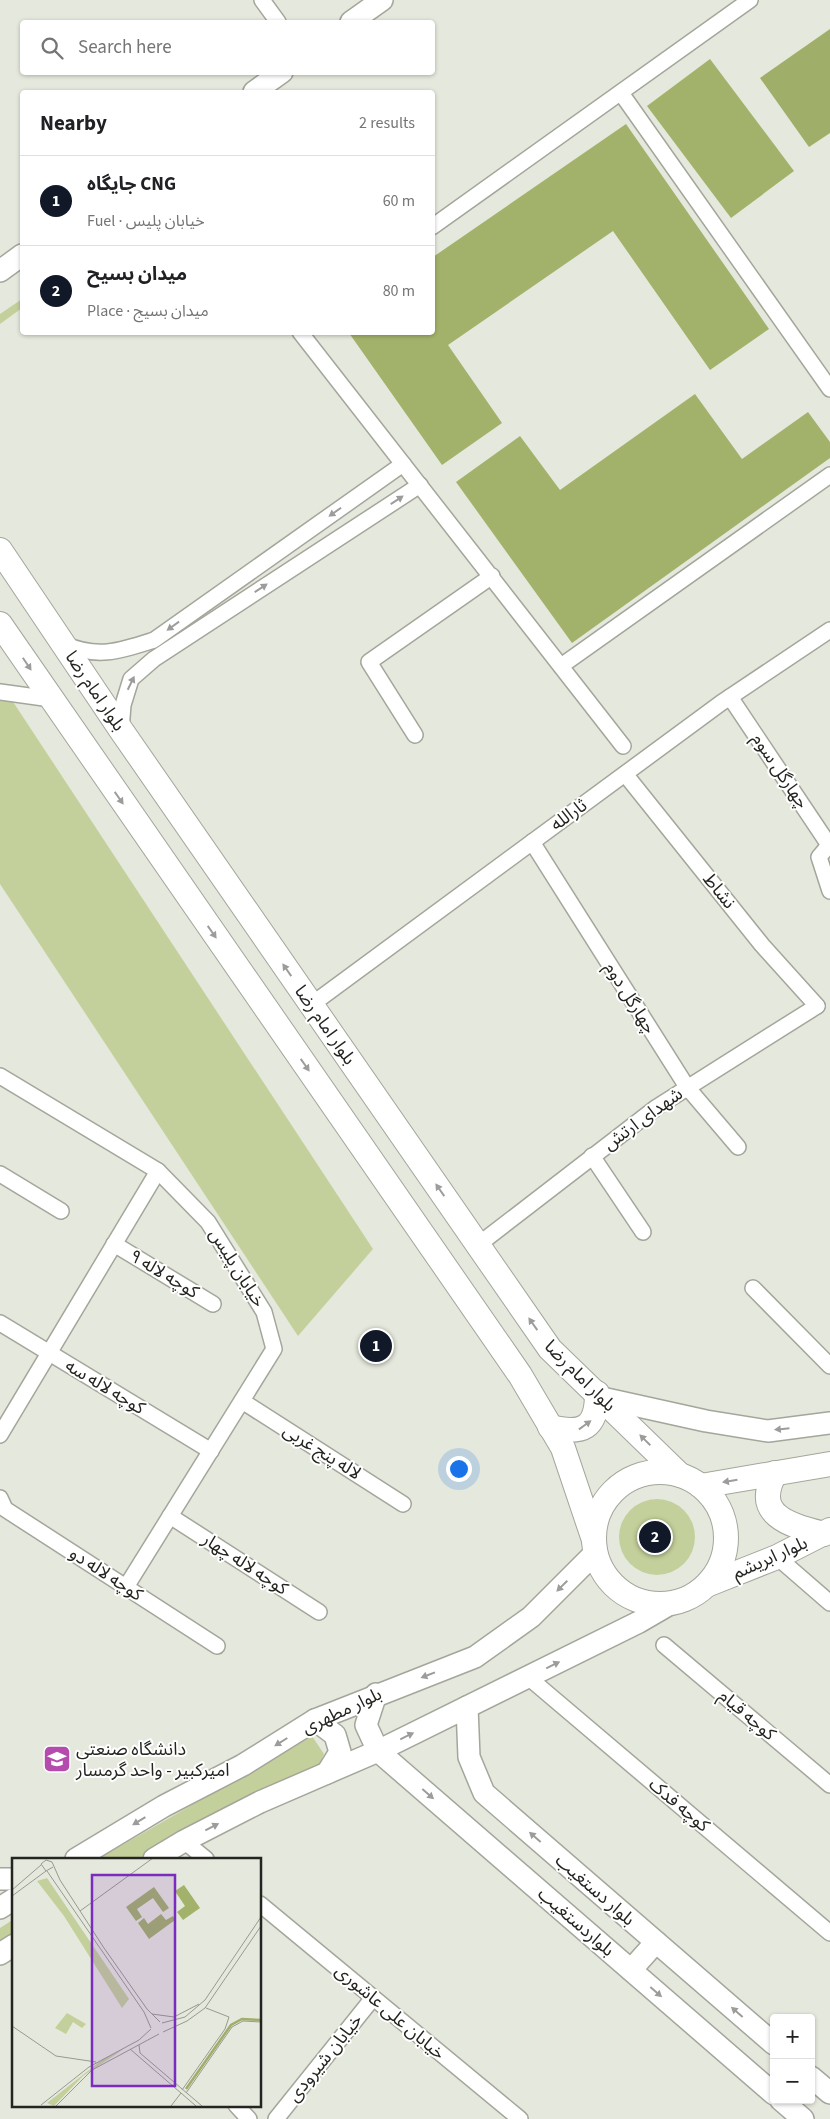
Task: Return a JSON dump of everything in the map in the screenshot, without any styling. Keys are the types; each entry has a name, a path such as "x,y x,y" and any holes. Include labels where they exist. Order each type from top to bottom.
{"main road":[{"path":"354,20 382,0"},
{"path":"257,90 278,75"},
{"path":"0,271 20,256"},
{"name":"بلوار امام رضا","path":"0,550 121,730 550,1349 680,1475"},
{"path":"0,624 520,1375 563,1448 595,1546 598,1562 610,1581 626,1595 647,1603 670,1604"},
{"path":"550,1427 576,1431 586,1427 594,1413 599,1395 706,1421 768,1430 830,1423"},
{"path":"701,1486 830,1464"},
{"path":"156,1858 184,1841 260,1802 378,1751 639,1622 670,1604 691,1597 709,1584 721,1566 727,1544 725,1522 716,1502 701,1486 680,1475 659,1472 638,1476 620,1486 606,1500 597,1519 595,1546"},
{"path":"775,1473 768,1487 769,1502 777,1518 789,1525 827,1532"},
{"name":"بلوار ابریشم","path":"709,1584 777,1557 827,1532"},
{"name":"بلوار مطهری","path":"78,1858 164,1806 243,1765 315,1720 376,1694 475,1657 531,1617 595,1546"},
{"path":"376,1694 366,1725 378,1751"},
{"name":"بلوار دستغیب","path":"467,1707 469,1757 484,1793 770,2041"},
{"path":"315,1720 335,1735 340,1752 326,1773"},
{"name":"بلواردستغیب","path":"378,1751 770,2091"},
{"path":"0,1908 12,1900"},
{"path":"631,1970 656,1942"},
{"path":"0,1954 12,1946"},
{"path":"815,2080 830,2093"},
{"path":"786,2104 803,2119"}],"street":[{"path":"262,0 277,20"},
{"path":"435,226 750,0"},
{"path":"621,93 830,390"},
{"path":"302,335 623,746"},
{"path":"62,643 91,653 123,650 154,640 403,464"},
{"path":"561,666 830,475"},
{"path":"121,730 123,705 131,680 154,659 201,626 420,485"},
{"path":"414,735 369,662 492,576"},
{"path":"192,612 201,626"},
{"name":"ثارالله","path":"311,1005 730,697 830,630"},
{"path":"0,692 51,699"},
{"name":"چهارگل سوم","path":"730,697 830,845"},
{"name":"نشاط","path":"625,774 762,945 823,1008"},
{"name":"چهارگل دوم","path":"532,842 687,1087 738,1147"},
{"path":"830,845 819,857 830,891"},
{"name":"شهدای ارتش","path":"478,1245 656,1106 823,1008"},
{"name":"خیابان پلیس","path":"0,1076 158,1171 208,1222 264,1312 274,1349 126,1587"},
{"path":"592,1156 643,1232"},
{"path":"0,1435 158,1171"},
{"path":"0,1174 61,1211"},
{"name":"کوچه لاله ۹","path":"114,1244 213,1304"},
{"path":"753,1288 830,1366"},
{"name":"کوچه لاله سه","path":"0,1323 211,1451"},
{"name":"لاله پنج غربی","path":"242,1401 403,1504"},
{"name":"کوچه لاله دو","path":"0,1498 5,1509 217,1646"},
{"name":"کوچه لاله چهار","path":"170,1516 319,1612"},
{"path":"777,1557 830,1603"},
{"name":"کوچه قیام","path":"664,1645 830,1784"},
{"name":"کوچه فدک","path":"528,1677 830,1933"},
{"path":"184,1841 205,1858"},
{"name":"خیابان علی عاشوری","path":"261,1905 520,2119"},
{"name":"خیابان شیرودی","path":"276,2119 373,1998"},
{"path":"237,2106 249,2119"}],"shaded area":[{"path":"830,29 830,133 809,147 760,78"},
{"path":"710,59 794,171 731,218 647,106"},
{"path":"626,124 769,329 710,370 613,231 448,345 502,423 442,465 350,335 435,335 435,256"},
{"path":"20,300 20,309 0,324 0,314"},
{"path":"695,394 742,459 808,412 830,442 830,458 572,643 456,482 520,436 560,490"},
{"path":"0,682 373,1249 298,1336 0,884"},
{"path":"650,1499 664,1499 678,1505 689,1516 695,1530 692,1552 684,1564 664,1575 650,1575 636,1569 625,1558 619,1544 619,1530 625,1516 636,1505"},
{"path":"312,1736 324,1754 318,1767 156,1846 139,1858 100,1858"},
{"path":"12,1920 12,1949 0,1957 0,1928"}],"place":[{"name":"جایگاه CNG","path":"376,1346"},
{"name":"میدان بسیح","path":"655,1537"},
{"name":"دانشگاه صنعتی امیرکبیر - واحد گرمسار","path":"57,1759"}]}
